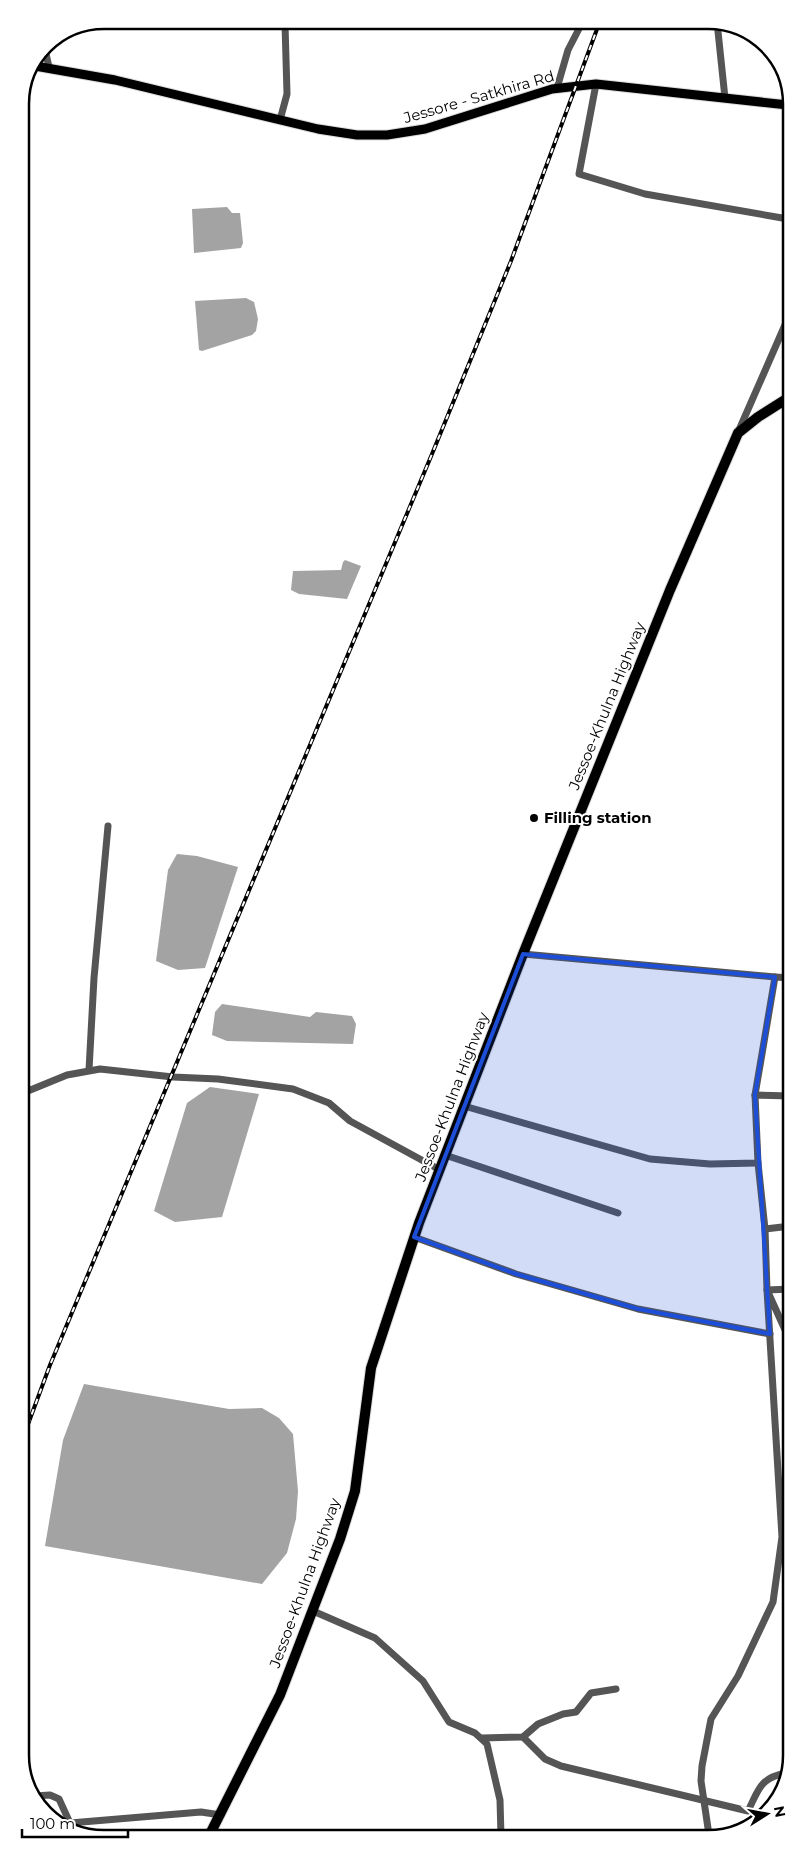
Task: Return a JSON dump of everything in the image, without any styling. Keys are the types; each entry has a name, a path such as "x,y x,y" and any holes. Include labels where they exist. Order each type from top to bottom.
{"highway":[{"name":"Jessoe-Khulna Highway","path":"213,1830 280,1695 340,1539 355,1491 371,1368 414,1237 523,954 670,590 738,433 758,416 783,401"}],"main road":[{"name":"Jessore - Satkhira Rd","path":"40,66 115,80 340,133 372,136 405,133 444,124 516,99 557,88 596,84 783,104"}],"street":[{"path":"280,120 287,94 285,29"},
{"path":"557,88 568,50 579,29"},
{"path":"718,29 725,98"},
{"path":"46,55 49,67"},
{"path":"596,84 579,174 645,194 783,218"},
{"path":"738,433 783,330"},
{"path":"90,1070 94,978 108,826"},
{"path":"523,954 783,978"},
{"path":"708,1830 702,1766 711,1719 738,1676 773,1602 782,1537 765,1229 758,1163 754,1095 775,977"},
{"path":"29,1091 67,1075 90,1070 130,1071 172,1077 218,1079 293,1090 328,1103 350,1121 440,1170"},
{"path":"754,1095 783,1096"},
{"path":"464,1106 650,1160 710,1164 758,1163"},
{"path":"445,1156 618,1213"},
{"path":"765,1229 783,1227"},
{"path":"414,1237 516,1274 638,1309 770,1334"},
{"path":"767,1290 783,1289"},
{"path":"767,1290 783,1325"},
{"path":"313,1611 375,1638 423,1681 449,1722 482,1738 487,1744 500,1800 500,1830"},
{"path":"482,1738 523,1737 538,1724 563,1714 576,1712 591,1693 616,1689"},
{"path":"523,1737 545,1759 561,1766 748,1811 761,1782 781,1774"},
{"path":"40,1796 50,1795 59,1799 70,1822"},
{"path":"71,1823 201,1812 221,1815"}],"highlighted area":[{"path":"523,954 775,977 755,1095 770,1334 638,1309 516,1274 414,1237"}],"shaded area":[{"path":"227,207 232,213 240,213 243,243 241,248 194,253 192,209"},
{"path":"246,298 254,302 258,319 256,331 252,335 202,351 199,350 195,301"},
{"path":"345,560 361,566 347,599 299,594 291,590 293,571 341,570"},
{"path":"177,854 197,856 238,867 205,968 178,970 156,961 168,870"},
{"path":"222,1004 310,1017 316,1012 352,1016 356,1024 353,1044 227,1041 212,1035 215,1012"},
{"path":"210,1087 259,1094 222,1217 175,1222 154,1211 187,1103"},
{"path":"84,1384 229,1409 262,1408 279,1418 293,1434 298,1491 296,1519 287,1553 262,1584 45,1546 63,1440"}],"railway":[{"path":"29,1422 50,1365 511,261 597,29"}],"place":[{"name":"Filling station","path":"534,818"}]}
